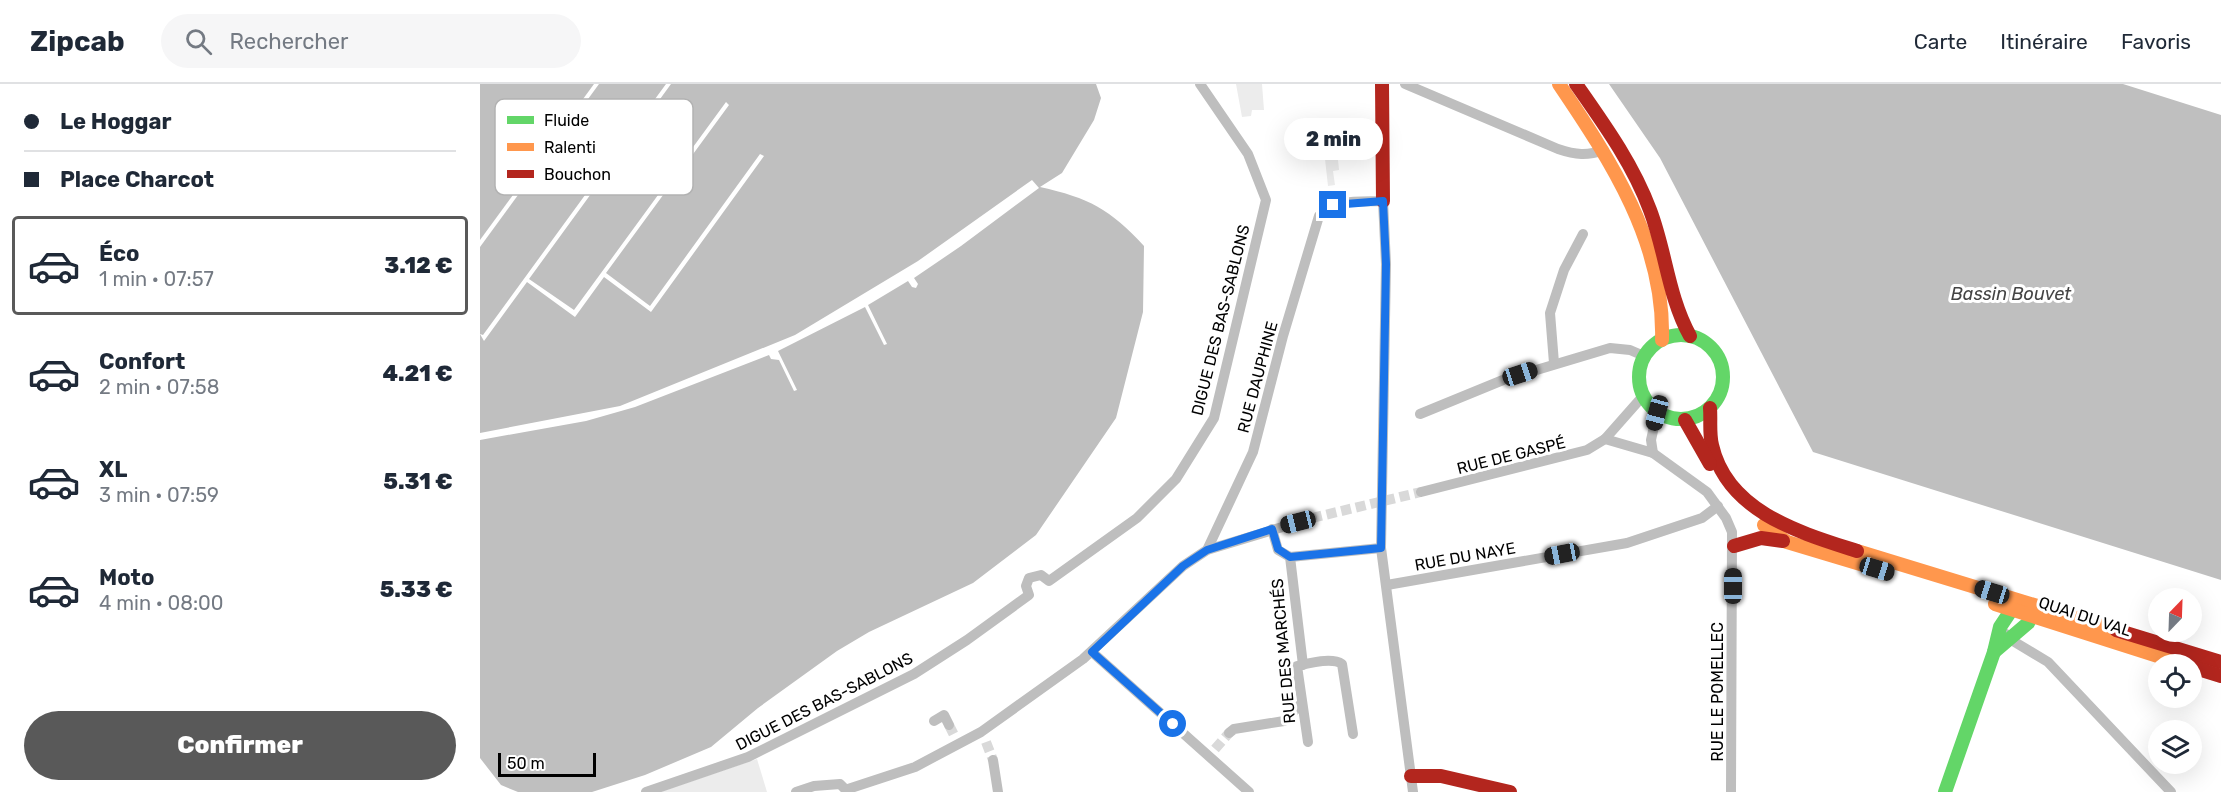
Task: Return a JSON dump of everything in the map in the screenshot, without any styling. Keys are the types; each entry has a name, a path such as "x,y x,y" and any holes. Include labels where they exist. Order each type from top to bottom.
{"main road":[{"path":"1382,84 1383,201"},
{"path":"1559,84 1604,150 1641,224 1663,309 1662,340"},
{"path":"1576,84 1614,139 1650,211 1679,316 1690,336"},
{"path":"1679,335 1690,336 1710,347 1722,367 1721,390 1710,408 1699,416 1685,420 1670,418 1657,413 1643,396 1639,372 1644,356 1662,340 1679,335"},
{"name":"QUAI DU VAL","path":"1710,408 1712,445 1720,467 1735,489 1755,509 1799,533 2033,610 2155,654"},
{"name":"QUAI DU VAL","path":"1685,420 1728,495 1758,522 1787,542 2012,609 2033,610 2221,662"},
{"path":"1734,546 1761,538 1787,542"},
{"path":"1945,792 1994,652 2000,627 2012,609"},
{"path":"1994,652 2028,623 2033,610"},
{"path":"2202,670 2221,676"},
{"path":"1411,776 1441,776 1510,792"}],"street":[{"name":"DIGUE DES BAS-SABLONS","path":"646,792 737,762 914,674 967,640 1029,595 1026,586 1029,578 1041,575 1049,581 1121,532 1176,479 1214,418 1266,200 1248,154 1200,84"},
{"path":"1405,84 1558,149 1577,155 1590,155 1604,150"},
{"name":"RUE DAUPHINE","path":"1207,550 1253,452 1283,336 1319,216 1325,208 1383,201"},
{"path":"1383,201 1386,264 1381,548 1413,792"},
{"path":"1554,363 1550,313 1564,270 1583,234"},
{"path":"1420,414 1503,380 1616,346 1644,356"},
{"name":"RUE DE GASPÉ","path":"1421,492 1576,454 1605,439 1643,396"},
{"path":"1605,439 1653,453 1651,440 1657,413"},
{"name":"RUE LE POMELLEC","path":"1653,453 1698,483 1718,506 1732,532 1734,546 1731,792"},
{"name":"RUE DU NAYE","path":"1387,585 1627,543 1702,518 1718,506"},
{"path":"796,792 814,786 840,784 848,791 915,767 954,735 983,737 1092,652 1183,566 1207,550 1312,518"},
{"path":"1272,529 1278,549 1290,557 1381,548"},
{"name":"RUE DES MARCHÉS","path":"1290,557 1303,664 1297,666 1308,742"},
{"path":"2000,627 2009,638 2048,662 2171,792"},
{"path":"1092,652 1212,752 1249,792"},
{"path":"1303,664 1335,661 1342,664 1353,734"},
{"path":"1229,733 1234,729 1284,721 1301,704"},
{"path":"934,721 944,715 954,735"},
{"path":"993,760 998,792"}],"shaded area":[{"path":"1236,84 1262,84 1264,110 1252,110 1251,116 1242,117"},
{"path":"1336,140 1339,170 1333,171 1335,185 1328,186 1324,150 1331,141"},
{"path":"757,759 767,792 660,792"}],"water":[{"path":"480,84 1096,84 1101,98 1094,120 1062,173 1040,187 1072,196 1098,207 1132,233 1144,246 1143,312 1116,418 1036,535 973,583 869,632 837,651 758,708 711,747 645,775 592,792 518,792 501,785 480,758 480,440 586,421 635,407 769,355 771,359 779,360 794,391 797,390 778,351 865,307 884,345 887,344 868,305 908,281 912,287 916,288 918,284 914,278 1039,188 1032,180 918,261 795,335 620,406 480,433"},
{"name":"Bassin Bouvet","path":"1609,84 2123,84 2221,115 2221,580 1813,452 1660,158"}],"pier":[{"path":"594,84 599,84 588,99 583,99"},
{"path":"666,84 671,84 660,99 655,99"},
{"path":"726,102 729,105 693,154 693,147"},
{"path":"760,154 764,156 651,312 604,277 575,317 527,282 484,341 480,334 483,335 585,195 590,195 529,279 574,310 658,195 663,195 606,273 650,306"},
{"path":"513,195 518,195 480,247 480,240"}],"tunnel":[{"path":"1312,518 1421,492"},
{"path":"949,725 954,735"},
{"path":"1215,749 1229,733"},
{"path":"986,742 993,760"}],"traffic: fast":[{"path":"1681,335 1697,338 1711,347 1720,361 1723,377 1720,393 1711,407 1697,416 1681,419 1665,416 1651,407 1642,393 1639,377 1642,361 1651,347 1665,338 1681,335"},
{"path":"1945,792 1994,652 2000,627 2012,609"},
{"path":"1994,652 2028,623 2031,617"}],"traffic: slow":[{"path":"1559,84 1597,143 1631,204 1654,270 1661,304 1662,340"},
{"path":"1764,525 1787,542 1867,566"},
{"path":"1857,551 2116,630"},
{"path":"1995,604 2152,654"}],"traffic: jam":[{"path":"1382,84 1383,201"},
{"path":"1576,84 1617,145 1643,193 1655,226 1672,290 1690,336"},
{"path":"1710,408 1712,445 1720,468 1733,487 1750,503 1790,527 1857,551"},
{"path":"1685,420 1710,464"},
{"path":"1734,546 1761,538 1783,541"},
{"path":"2116,630 2221,662"},
{"path":"2202,670 2221,676"},
{"path":"1411,776 1441,776 1510,792"}],"route":[{"path":"1173,724 1092,652 1183,566 1207,550 1272,529 1278,549 1290,557 1381,548 1381,434 1386,264 1383,201 1333,205"}]}
